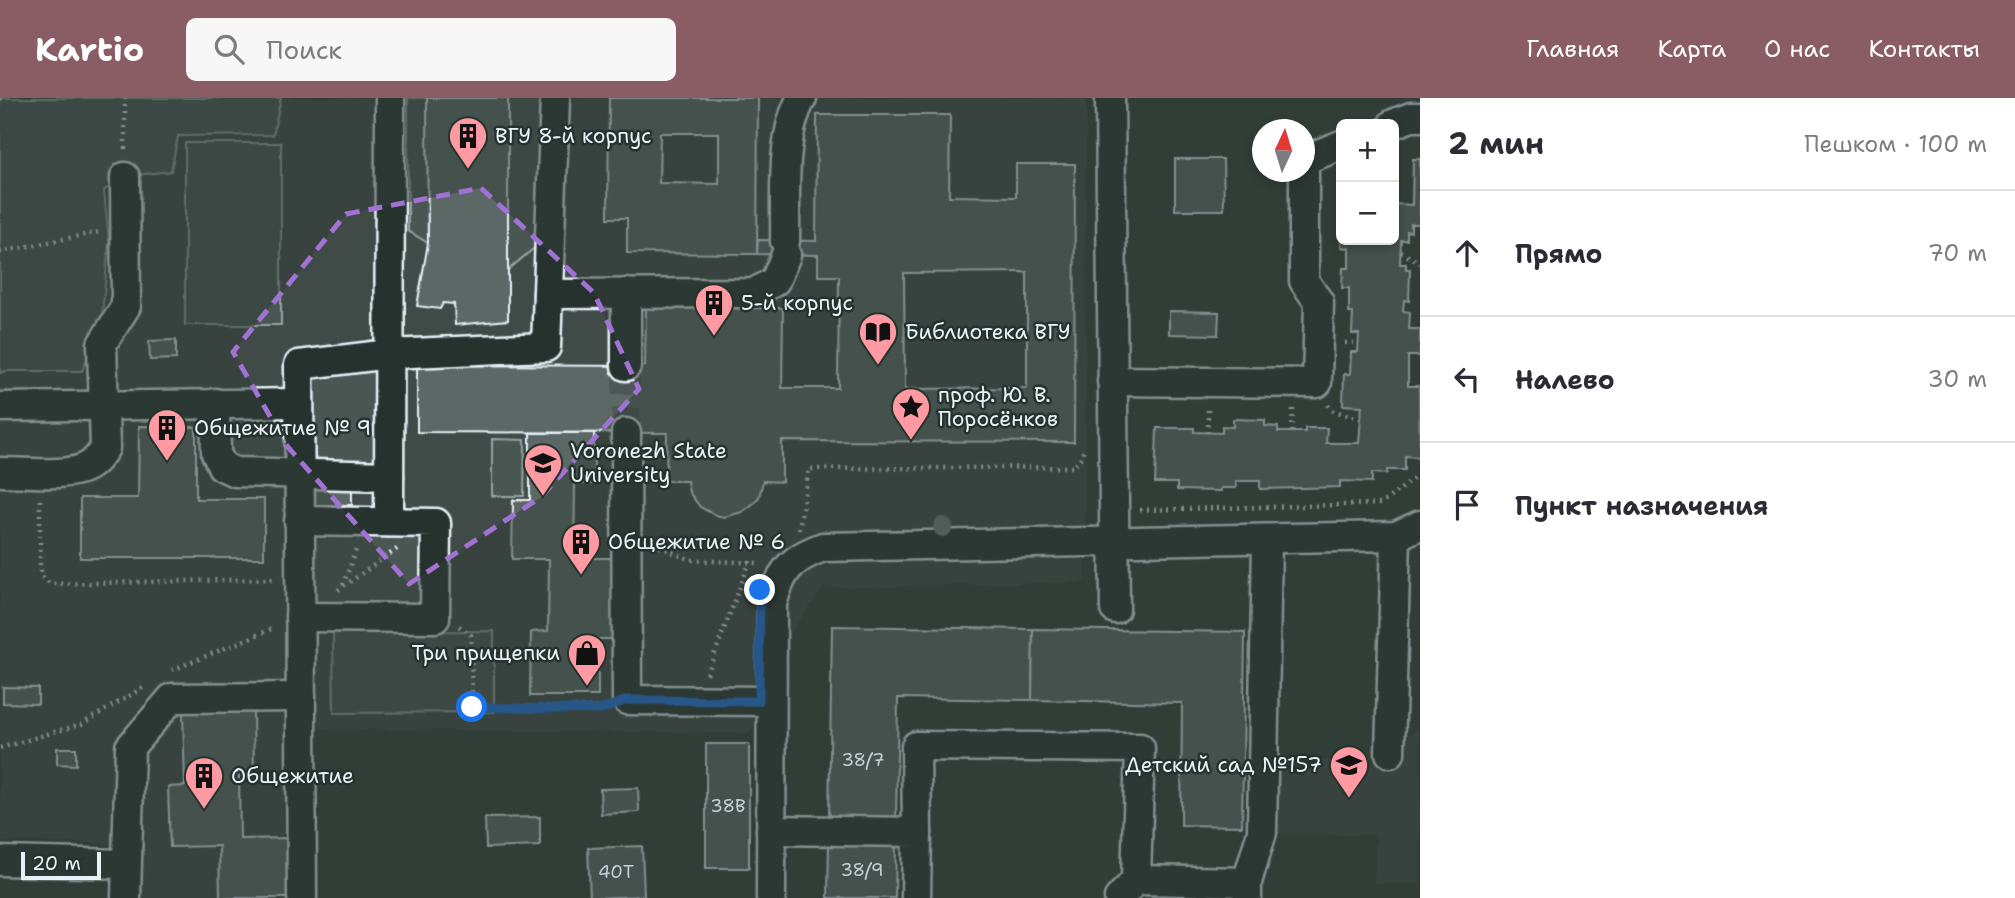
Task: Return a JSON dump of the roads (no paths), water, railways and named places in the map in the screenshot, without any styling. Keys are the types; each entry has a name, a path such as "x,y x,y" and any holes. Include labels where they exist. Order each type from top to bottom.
{"street":[{"path":"385,530 389,475 390,98"},
{"path":"302,898 299,365 389,354 546,347 555,98"},
{"path":"548,293 754,293 775,281 786,248 788,133 794,111 802,98"},
{"path":"1110,98 1115,609"},
{"path":"1399,122 1420,117"},
{"path":"1315,156 1336,147"},
{"path":"0,472 73,471 88,466 105,447 103,344 126,306 125,177"},
{"path":"1112,381 1317,383 1319,302 1304,281 1304,182"},
{"path":"626,293 626,366"},
{"path":"215,403 216,453 222,466 235,472 389,475"},
{"path":"0,407 298,403"},
{"path":"626,433 627,700 771,701"},
{"path":"299,521 385,530 436,523 435,618 300,617"},
{"path":"771,898 772,604 778,583 787,567 803,554 823,547 1267,540 1408,531 1390,753"},
{"path":"916,898 916,746 1140,748 1128,889 1247,890 1262,832 1267,540"},
{"path":"126,898 130,747 172,698 301,697"},
{"path":"771,830 917,832"},
{"path":"0,861 126,864"}],"tunnel":[{"path":"626,366 626,433"}],"place":[{"name":"ВГУ 8-й корпус","path":"468,170"},
{"name":"5-й корпус","path":"714,337"},
{"name":"Библиотека ВГУ","path":"878,366"},
{"name":"проф. Ю. В. Поросёнков","path":"911,441"},
{"name":"Общежитие № 9","path":"167,462"},
{"name":"Voronezh State University","path":"543,497"},
{"name":"Общежитие № 6","path":"581,576"},
{"name":"Три прищепки","path":"587,687"},
{"name":"Детский сад №157","path":"1349,799"},
{"name":"Общежитие","path":"204,810"}]}
